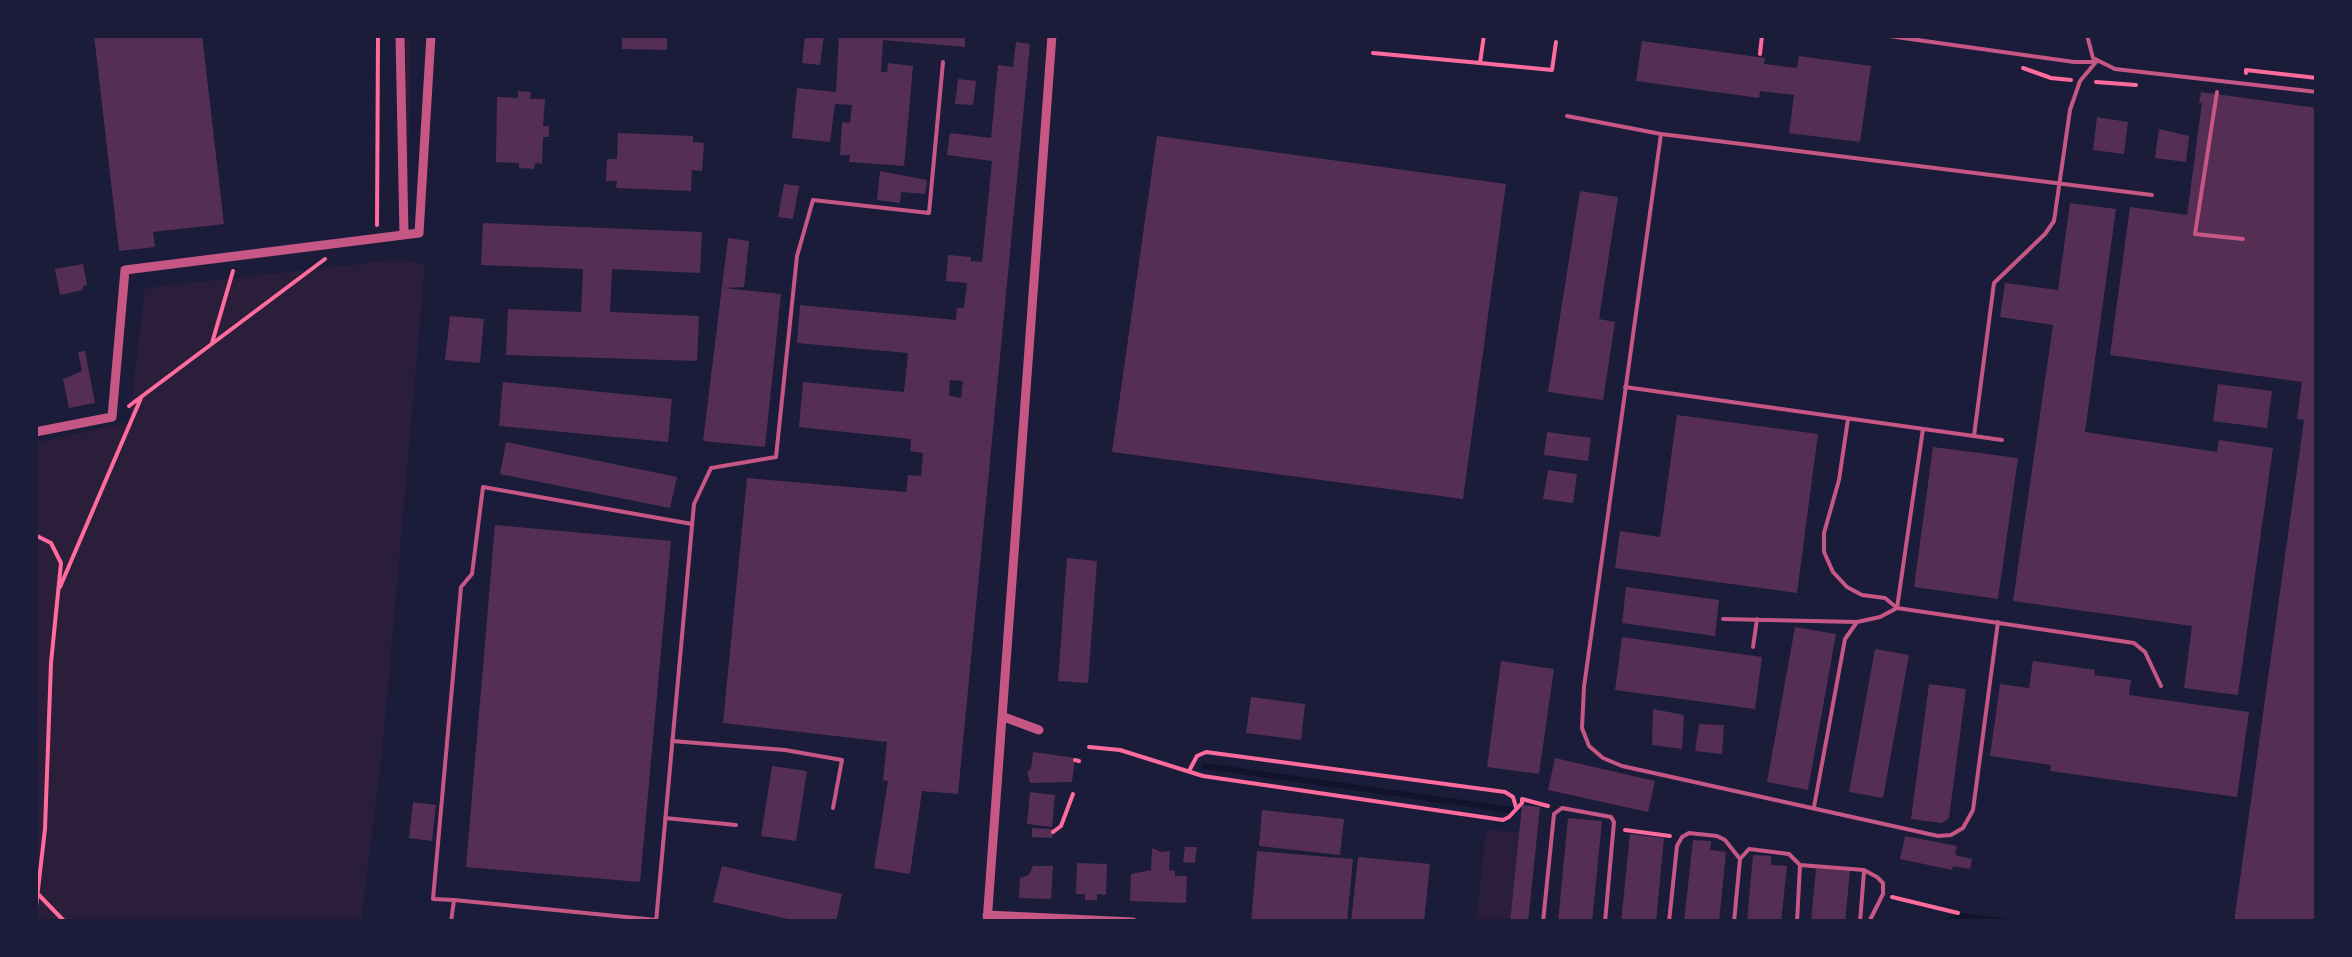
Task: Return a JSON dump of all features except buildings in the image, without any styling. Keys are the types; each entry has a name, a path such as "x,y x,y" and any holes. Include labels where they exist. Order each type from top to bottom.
{"street":[{"path":"400,35 404,235"},
{"path":"35,432 112,417 126,270 419,233 430,35"},
{"path":"1052,35 987,918 1133,922"},
{"path":"1004,718 1039,730"}],"lane":[{"path":"1882,35 2096,62 2115,69 2317,92"},
{"path":"2088,35 2096,62"},
{"path":"692,524 483,487 472,574 461,587 433,899 656,921 694,504 711,468 776,457 796,256 813,200 929,214 943,62"},
{"path":"1974,436 1994,283 2050,228 2056,214 2066,129 2075,91 2096,62"},
{"path":"2216,92 2195,234 2243,239"},
{"path":"1566,116 1661,134 2152,195"},
{"path":"1661,134 1584,687 1582,728 1595,753 1622,766 1938,836 1951,835 1963,828 1973,810 1998,622"},
{"path":"1625,387 2002,440"},
{"path":"1848,419 1839,480 1824,533 1824,552 1833,572 1847,588 1862,596 1884,598 1897,608 2134,642 2145,652 2161,686"},
{"path":"1897,608 1923,429"},
{"path":"1722,619 1856,622 1880,618 1897,608"},
{"path":"1753,647 1757,619"},
{"path":"1814,808 1842,646 1856,622"},
{"path":"672,741 785,750 842,760 833,808"},
{"path":"1543,922 1554,814 1562,808 1611,817 1614,822 1605,922"},
{"path":"665,818 736,825"},
{"path":"1669,922 1677,846 1689,833 1725,840 1740,859"},
{"path":"1734,922 1740,859 1749,849 1789,854 1800,865 1864,870 1883,883 1883,894 1869,922"},
{"path":"1797,922 1800,865"},
{"path":"1860,922 1864,870"},
{"path":"451,922 454,900"}],"path":[{"path":"376,238 378,35"},
{"path":"1480,63 1484,35"},
{"path":"1760,54 1762,35"},
{"path":"1373,53 1552,70 1556,42"},
{"path":"212,344 238,254"},
{"path":"112,417 305,274"},
{"path":"58,591 141,398"},
{"path":"35,535 51,544 61,562 45,830 35,915"},
{"path":"1089,747 1120,750 1189,771 1503,820 1510,817 1522,799 1542,802 1554,814"},
{"path":"1189,771 1197,756 1206,752 1505,792 1513,797 1516,806"},
{"path":"1053,832 1060,826 1073,794"},
{"path":"1612,836 1621,830 1668,835 1677,846"},
{"path":"38,894 65,922"},
{"path":"1883,894 1958,913"}],"shaded area":[{"path":"406,35 411,35 408,185 405,184"},
{"path":"402,259 425,265 383,744 361,922 35,922 35,443 129,422 145,288"},
{"path":"1486,830 1519,832 1510,922 1476,922"}],"waterway":[{"path":"1205,766 1512,810"},
{"path":"1947,922 1960,916 2009,922"}]}
